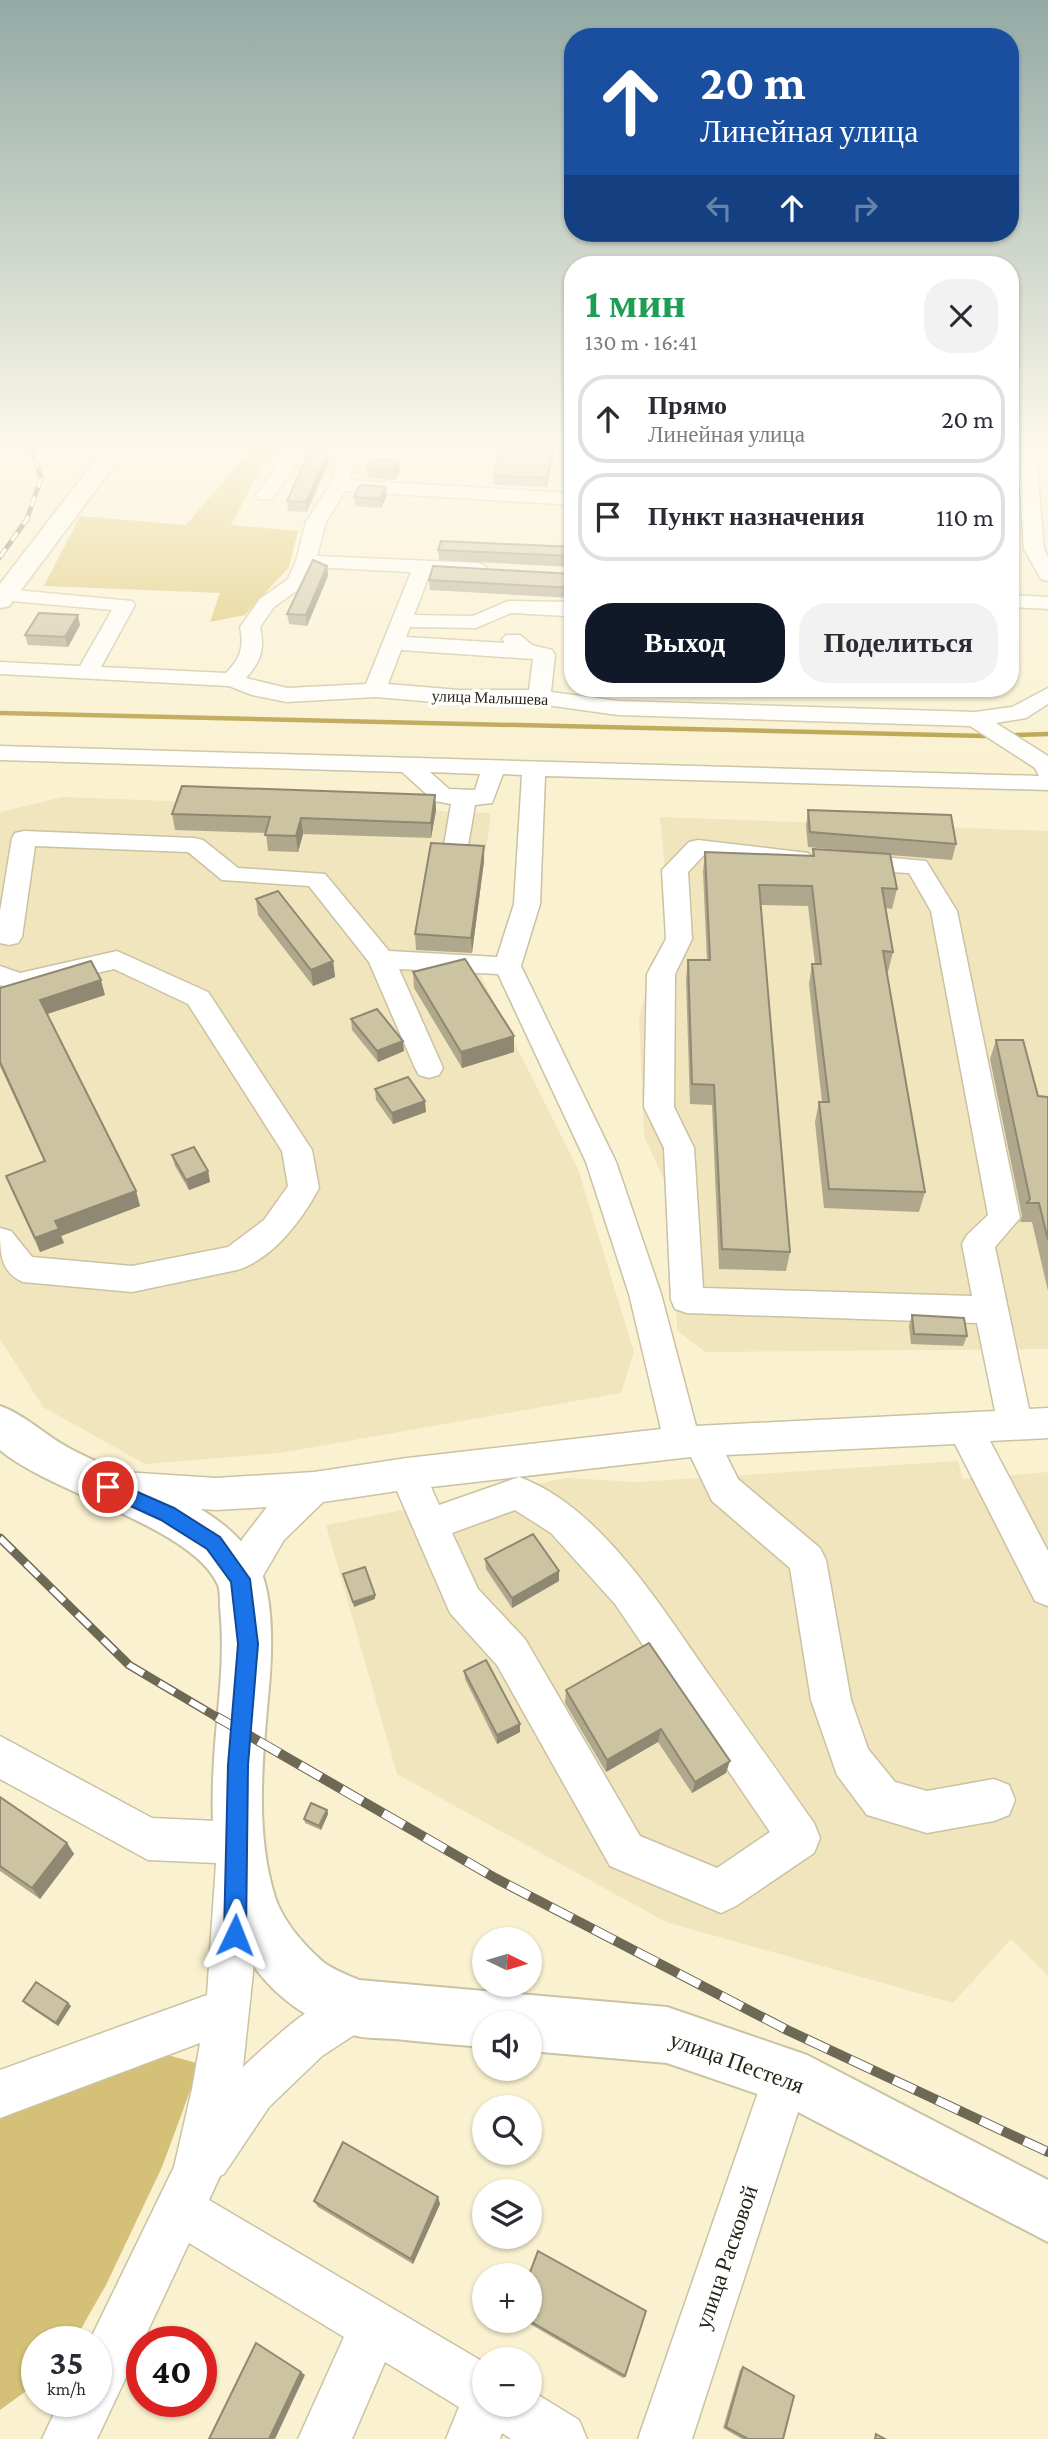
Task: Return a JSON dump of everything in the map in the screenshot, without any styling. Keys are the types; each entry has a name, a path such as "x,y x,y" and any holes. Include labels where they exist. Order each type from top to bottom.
{"main road":[{"path":"2,598 33,558"},
{"path":"0,1424 23,1443 54,1462 167,1514 214,1543 241,1579 248,1644 238,1765 238,1843 250,1905 271,1947 304,1982 355,2008"},
{"name":"улица Пестеля","path":"355,2008 667,2035 787,2075 1048,2212"}],"street":[{"path":"232,680 248,664 255,645 250,627 267,603 296,582 307,558"},
{"path":"1038,558 1048,575"},
{"path":"306,561 491,570"},
{"path":"375,690 404,621 423,566"},
{"path":"2,598 125,605 87,673"},
{"path":"1019,601 1047,603"},
{"path":"404,621 476,622 508,607 564,610"},
{"path":"490,616 543,654"},
{"path":"395,643 543,654"},
{"path":"539,697 543,654"},
{"name":"улица Малышева","path":"0,668 232,680 260,690 287,695 375,690 459,697 539,697 618,708 975,719 1018,713 1048,695"},
{"path":"975,719 1045,764 1048,771"},
{"path":"0,753 1048,783"},
{"path":"409,765 442,796 484,798 494,767"},
{"path":"534,768 527,904 508,967 601,1162 692,1442 725,1490 807,1560 831,1700 852,1761 882,1800 927,1812 994,1800"},
{"path":"455,852 464,797"},
{"path":"9,937 24,838 194,845 231,875 316,879 381,959 429,1068"},
{"path":"108,1487 216,1494 314,1488 407,1474 692,1442 1032,1424 992,1310 978,1244 1004,1218 944,911 917,866 783,857 698,847 675,870 679,939 661,974 659,1107 679,1148 687,1300 992,1310"},
{"path":"381,959 508,967"},
{"path":"0,975 18,982 117,960 198,998 297,1150 304,1188 275,1228 237,1258 132,1279 23,1269 0,1241"},
{"path":"965,1429 1048,1589"},
{"path":"407,1474 464,1601 511,1652 625,1851 721,1891 799,1838 628,1592 564,1521 519,1493 431,1524"},
{"path":"241,1579 258,1544 277,1518 314,1488"},
{"path":"0,1756 148,1839 238,1843 235,1935 228,2010 216,2089 189,2191"},
{"path":"112,2350 189,2191 252,2090 306,2040 355,2008"},
{"path":"0,2094 228,2010"},
{"name":"улица Расковой","path":"665,2439 787,2075"},
{"path":"189,2191 375,2326 472,2385"},
{"path":"324,2439 375,2326"},
{"path":"69,2439 80,2417"},
{"path":"473,2439 482,2417"},
{"path":"525,2417 560,2439"}],"shaded area":[{"path":"58,558 291,558 289,567 245,615 210,622 220,593 44,586"},
{"path":"63,797 491,813 471,956 578,1169 634,1352 621,1393 280,1453 145,1464 43,1407 0,1339 0,812"},
{"path":"660,817 1048,831 1048,1349 705,1352 677,1330 675,1204 644,1136 639,1018 652,971 671,937"},
{"path":"958,1461 963,1479 1048,1472 1048,1976 1011,1939 953,2003 666,1922 397,1774 326,1525 567,1478 636,1482"},
{"path":"146,2049 200,2064 162,2167 106,2285 83,2326 21,2326 21,2395 0,2410 0,2103"}],"building":[{"path":"313,560 327,566 306,615 287,614"},
{"path":"433,566 564,574 564,588 429,580"},
{"path":"39,613 78,615 65,637 25,635"},
{"path":"182,786 435,795 431,823 301,818 296,836 265,835 270,817 172,814"},
{"path":"808,810 951,815 956,844 810,832"},
{"path":"431,843 484,846 471,938 415,934"},
{"path":"813,849 890,854 897,889 882,888 893,952 883,951 925,1192 829,1189 819,1102 829,1102 812,964 821,964 812,886 759,885 790,1252 722,1249 714,1085 692,1084 688,960 710,960 705,852 814,856"},
{"path":"278,891 333,961 311,970 256,899"},
{"path":"465,959 514,1036 461,1052 413,972"},
{"path":"91,961 101,980 40,1000 136,1191 55,1221 59,1229 35,1238 6,1176 45,1161 0,1062 0,988"},
{"path":"377,1009 403,1041 377,1051 351,1019"},
{"path":"996,1040 1023,1040 1038,1096 1048,1097 1048,1240 1039,1203 1027,1203 1030,1199"},
{"path":"408,1077 425,1101 392,1113 375,1089"},
{"path":"194,1147 208,1171 186,1180 172,1155"},
{"path":"912,1315 964,1318 967,1336 914,1334"},
{"path":"533,1534 559,1571 512,1598 485,1559"},
{"path":"365,1567 375,1595 353,1602 343,1574"},
{"path":"649,1643 730,1761 695,1782 661,1729 607,1760 566,1690"},
{"path":"486,1660 520,1724 497,1735 464,1671"},
{"path":"0,1797 67,1843 32,1888 0,1866"},
{"path":"311,1803 327,1810 319,1826 304,1819"},
{"path":"36,1982 68,2003 56,2023 23,2001"},
{"path":"343,2142 438,2197 411,2259 314,2201"},
{"path":"538,2251 646,2311 625,2376 542,2328 542,2263 534,2263"},
{"path":"256,2343 301,2372 269,2439 209,2439"},
{"path":"743,2367 794,2396 783,2439 748,2439 726,2427"}],"waterway":[{"path":"0,713 985,736"},
{"path":"1015,735 1048,734"}],"railway":[{"path":"0,1538 129,1665 220,1719"},
{"path":"217,1717 495,1878 787,2030 1048,2152"}],"route":[{"path":"108,1487 167,1514 214,1543 241,1579 248,1644 238,1765 235,1935"}]}
